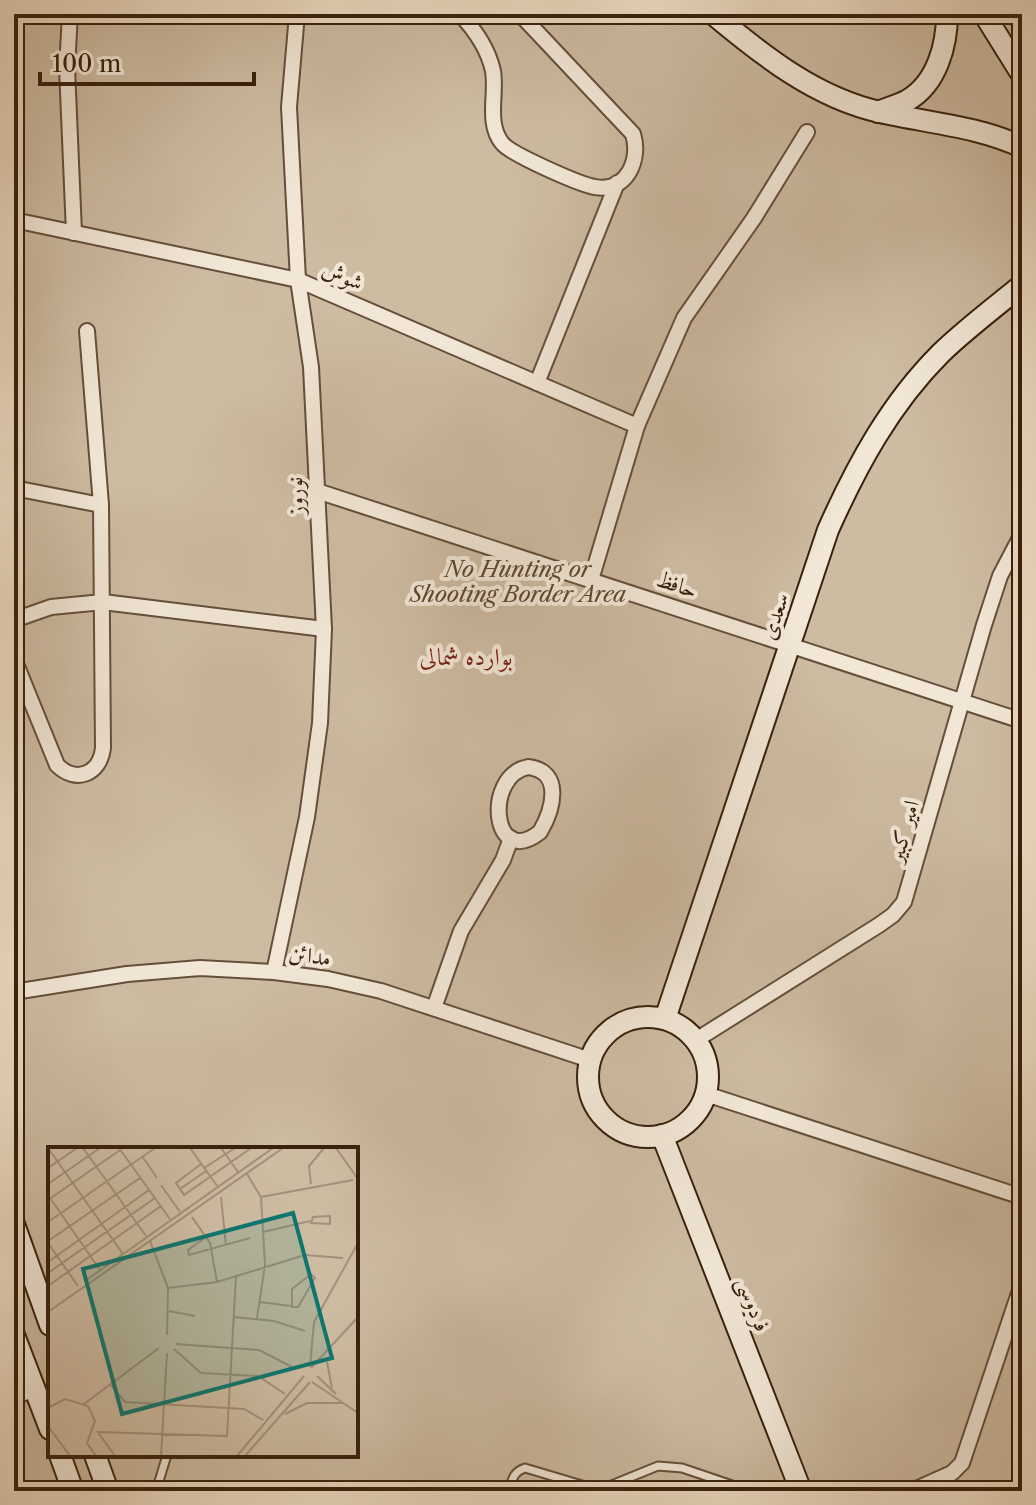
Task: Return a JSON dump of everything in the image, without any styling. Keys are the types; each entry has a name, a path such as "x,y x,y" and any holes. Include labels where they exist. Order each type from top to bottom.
{"street":[{"path":"70,14 67,68 74,233"},
{"name":"نوروز","path":"274,972 307,817 320,723 324,629 311,367 298,280 289,107 297,14"},
{"path":"460,14 479,34 493,71 493,122 502,143 520,156 595,187 617,183"},
{"path":"520,14 633,134 637,156 633,167 617,183 537,383"},
{"path":"713,14 766,58 829,95 878,112 949,124 1022,147"},
{"path":"878,112 910,99 931,78 947,36 947,14"},
{"path":"984,14 1022,75"},
{"path":"1018,14 1022,21"},
{"path":"591,580 637,426 684,318 754,218 807,132"},
{"name":"شوش","path":"14,220 298,280 637,426"},
{"name":"سعدی","path":"665,1019 828,530 853,474 885,421 943,351 1022,285"},
{"path":"14,659 57,765 70,775 86,774 93,770 102,756 103,748 103,602 101,505 87,331"},
{"path":"14,488 101,505"},
{"name":"حافظ","path":"317,491 1022,721"},
{"name":"امیر کبیر","path":"696,1040 879,925 904,902 1000,576 1022,534"},
{"path":"14,620 51,607 103,602 324,629"},
{"path":"520,768 536,768 549,777 553,785 554,793 544,826 526,840 511,838 504,834 497,820 508,779 520,768"},
{"path":"434,1008 461,931 503,860 511,838"},
{"name":"مدائن","path":"14,992 127,974 200,968 274,972 328,979 381,991 590,1060"},
{"path":"647,1017 665,1019 682,1027 696,1040 705,1057 708,1076 706,1094 698,1111 685,1125 649,1138 631,1135 614,1127 600,1114 591,1098 588,1079 590,1060 598,1043 611,1029 628,1020 647,1017"},
{"path":"706,1094 1022,1197"},
{"name":"فردوسی","path":"662,1135 801,1491"},
{"path":"14,1224 20,1259 48,1321"},
{"path":"912,1491 952,1473 962,1463 1022,1284"},
{"path":"14,1335 48,1424"},
{"path":"14,1397 35,1389"},
{"path":"61,1457 73,1491"},
{"path":"96,1457 108,1491"}],"lane":[{"path":"156,1491 166,1457"},
{"path":"509,1491 517,1470 525,1468 599,1490 658,1466 682,1468 750,1491"}],"green space":[{"name":"No Hunting or Shooting Border Area","path":"14,14 1022,14 1022,1491 14,1491"}],"district":[{"name":"بوارده شمالی","path":"466,657"}]}
